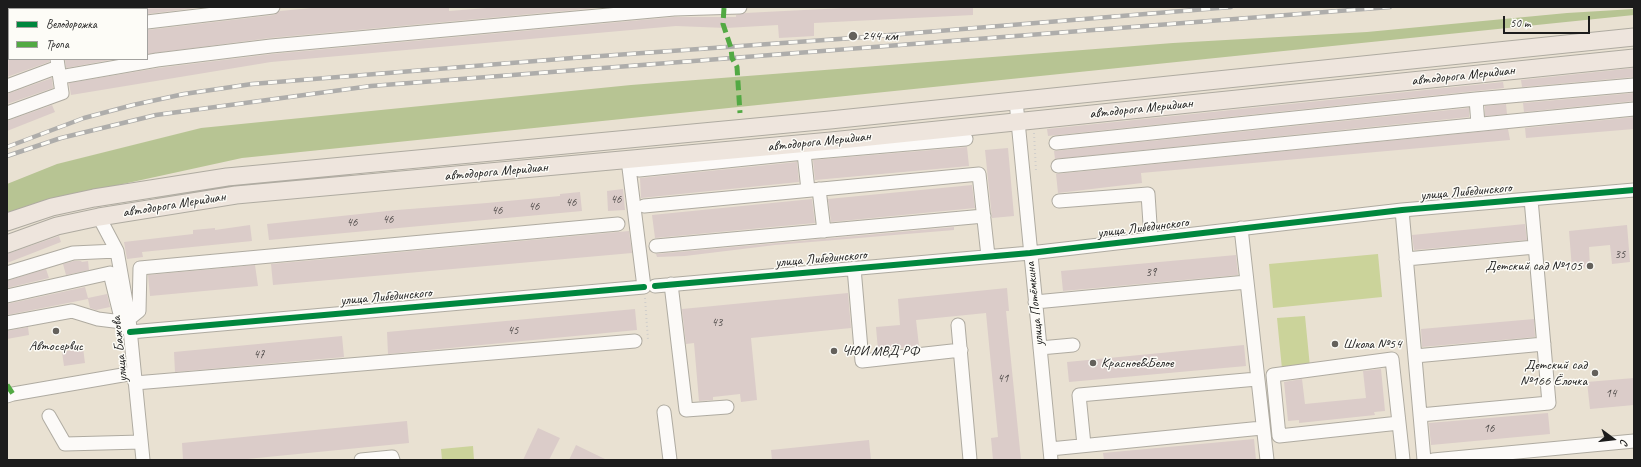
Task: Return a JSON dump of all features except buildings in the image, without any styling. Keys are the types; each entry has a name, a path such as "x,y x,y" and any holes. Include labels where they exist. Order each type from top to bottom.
{"main road":[{"name":"автодорога Меридиан","path":"7,222 52,207 94,198 227,177 1016,101 1634,37"},
{"name":"автодорога Меридиан","path":"7,244 57,226 99,217 236,195 633,165 831,141 1634,58"}],"street":[{"path":"148,22 272,7"},
{"path":"7,86 58,68 157,60 272,46 674,9 740,7"},
{"path":"7,113 62,93 58,68"},
{"path":"1056,143 1476,99 1634,85"},
{"path":"1476,99 1478,124"},
{"name":"улица Потёмкина","path":"1016,101 1050,454"},
{"path":"1058,166 1634,109"},
{"path":"650,286 633,165 804,153 966,139"},
{"path":"804,153 824,231"},
{"path":"644,206 979,174 988,256"},
{"name":"улица Либединского","path":"7,323 72,311 98,319 127,324 650,286 1030,253 1402,210 1634,190"},
{"path":"1059,201 1148,194 1151,239"},
{"path":"1420,415 1549,403 1531,199"},
{"path":"1402,210 1424,460"},
{"path":"656,246 984,216"},
{"name":"улица Бажова","path":"99,217 117,251 135,378 143,460"},
{"path":"7,296 110,273 127,324 139,311 140,268 618,224"},
{"path":"1241,228 1262,428 1267,460"},
{"path":"1406,259 1535,247"},
{"path":"7,273 73,253 117,251"},
{"path":"854,268 862,361 961,350"},
{"path":"1035,302 1247,282"},
{"path":"672,284 686,410 726,408"},
{"path":"958,325 970,460"},
{"path":"7,396 135,378 635,341"},
{"path":"1415,356 1544,344"},
{"path":"1040,348 1073,345"},
{"path":"1399,423 1280,436 1273,375 1392,359 1399,423 1403,460"},
{"path":"1084,445 1079,395 1257,379"},
{"path":"664,412 670,460"},
{"path":"49,416 65,444 141,442"},
{"path":"1050,454 1084,445 1262,428"},
{"path":"1433,460 1634,441"},
{"path":"361,460 392,457 393,460"}],"path":[{"path":"635,341 648,340 650,286"}],"green space":[{"path":"1634,9 1634,15 242,158 68,196 7,215 7,184 57,164 201,128 631,85 1173,43 1367,32 1567,13"},
{"path":"1378,254 1382,297 1273,308 1269,264"},
{"path":"1305,316 1310,367 1282,369 1277,318"},
{"path":"473,446 474,460 442,460 441,449"}],"railway":[{"path":"7,147 84,118 133,105 184,94 252,84 573,58 853,38 1231,7"},
{"path":"7,156 61,138 156,115 371,86 1390,7"}],"marked path":[{"path":"724,8 723,24 731,48 732,58 737,67 740,113"},
{"path":"7,385 13,394"}],"cycle path":[{"path":"655,286 1030,253 1402,210 1634,190"},
{"path":"130,332 644,287"}],"place":[{"name":"244 км","path":"853,36"},
{"name":"Детский сад №105","path":"1590,266"},
{"name":"Автосервис","path":"56,331"},
{"name":"Школа №54","path":"1335,344"},
{"name":"ЧЮИ МВД РФ","path":"834,351"},
{"name":"Красное&Белое","path":"1093,363"},
{"name":"Детский сад №166 Ёлочка","path":"1595,373"}]}
